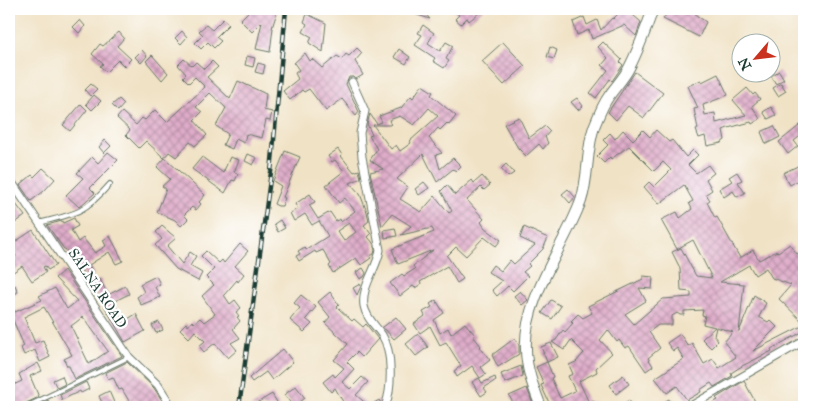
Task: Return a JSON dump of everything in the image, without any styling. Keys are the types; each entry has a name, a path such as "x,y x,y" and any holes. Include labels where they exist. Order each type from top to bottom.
{"main road":[{"path":"541,407 531,380 526,349 528,327 536,296 566,237 581,200 587,178 594,127 607,98 628,70 639,49 654,9"}],"street":[{"path":"352,82 365,111 360,134 362,157 380,250 365,290 365,309 369,319 388,345 390,356 389,384 385,407"},
{"name":"SALNA ROAD","path":"9,178 129,357 158,385 172,407"},
{"path":"688,407 804,341"}],"lane":[{"path":"38,223 84,210 110,184"},
{"path":"26,407 129,357"}],"building":[{"path":"251,9 278,9 272,28 270,52 256,49 262,22 252,32 240,20"},
{"path":"421,9 430,19 402,10"},
{"path":"452,9 484,9 469,21 467,18 461,24 455,19 459,15"},
{"path":"626,9 641,22 636,36 624,25 592,39 589,30 577,35 573,22 584,17 587,25 597,20 601,30 612,18 620,12 623,13"},
{"path":"670,9 696,9 696,15 706,22 699,37 663,19"},
{"path":"307,14 326,23 323,52 309,43 312,37 303,32 307,24 304,22"},
{"path":"223,19 229,24 216,37 221,41 214,48 208,42 201,49 195,43 203,35 199,31 206,25 212,30"},
{"path":"80,20 85,26 79,33 73,27"},
{"path":"423,25 434,33 428,43 440,51 446,42 453,46 446,59 449,61 444,68 433,61 435,58 415,45 422,35 418,33"},
{"path":"182,31 187,37 181,44 175,38"},
{"path":"119,32 124,38 117,46 131,59 124,66 118,60 106,72 100,66 103,64 92,54 100,44 103,46"},
{"path":"503,42 525,66 504,85 482,61"},
{"path":"603,42 622,60 620,62 623,65 612,81 610,79 596,98 590,93 608,70 602,65 608,58 598,47"},
{"path":"550,47 557,50 554,59 547,57"},
{"path":"357,48 362,53 355,61 363,75 356,79 349,77 346,84 359,112 356,116 342,99 326,111 309,89 304,92 302,90 290,100 283,91 298,79 295,73 299,70 294,63 305,53 310,61 312,59 322,68 337,56 342,59 346,54 349,56"},
{"path":"399,49 410,57 406,64 394,57"},
{"path":"142,50 147,56 141,63 135,57"},
{"path":"152,55 168,73 162,80 146,61"},
{"path":"247,56 255,58 253,67 245,65"},
{"path":"184,59 192,66 196,62 204,69 212,61 218,67 207,77 230,99 238,81 266,94 264,110 272,112 270,121 266,120 262,138 246,134 244,143 236,139 232,149 223,145 228,134 216,126 226,108 210,93 196,107 202,112 194,120 207,135 195,146 190,142 176,157 169,152 164,158 146,141 139,148 126,135 130,130 117,118 122,112 136,125 142,118 145,120 155,110 167,122 205,87 195,77 189,83 183,77 186,74 178,65"},
{"path":"258,63 265,65 263,74 255,72"},
{"path":"635,72 663,93 644,118 628,106 616,120 608,112"},
{"path":"780,73 784,79 780,82"},
{"path":"718,74 728,95 703,105 705,115 715,113 716,123 746,115 733,100 747,88 760,99 752,106 760,119 752,124 751,122 723,130 725,140 721,143 707,146 705,136 699,138 696,130 698,129 694,109 698,108 688,86"},
{"path":"781,83 786,91 778,96 773,88"},
{"path":"91,84 97,89 90,96 85,90"},
{"path":"422,85 433,92 431,95 456,116 449,125 447,123 440,130 438,128 429,138 442,153 436,155 440,169 453,158 461,166 456,171 453,169 437,182 423,154 397,179 408,187 400,199 421,212 435,196 449,213 452,211 441,191 447,185 455,195 472,180 474,183 482,176 490,185 484,190 481,187 467,200 484,219 481,222 485,228 501,240 496,246 484,237 466,256 456,247 447,256 463,279 457,283 447,266 400,296 390,283 402,274 404,276 415,269 413,266 433,250 398,264 392,249 434,232 432,228 401,235 411,226 392,214 382,226 370,172 383,169 370,160 377,149 369,136 372,135 367,124 370,114 377,124 382,122 379,116 401,108 411,96 413,98","holes":["429,108 438,116 410,141 411,143 400,151 396,145 391,149 373,125 391,125 389,120 400,116 414,125"]},
{"path":"94,95 101,101 92,110 86,104"},
{"path":"577,98 583,106 578,110 571,102"},
{"path":"119,99 124,104 118,111 112,105"},
{"path":"81,104 87,110 70,131 63,125"},
{"path":"771,107 776,115 768,119 763,112"},
{"path":"519,117 529,138 545,126 550,131 545,137 548,143 543,149 539,144 526,156 518,148 504,124"},
{"path":"804,122 804,133 794,141 798,146 788,154 779,142"},
{"path":"774,126 780,137 766,144 761,132"},
{"path":"623,130 633,140 643,130 650,137 656,130 669,142 672,140 686,157 693,150 698,155 688,165 696,173 708,165 714,173 706,179 712,190 706,194 710,200 707,202 740,258 753,250 759,260 778,252 790,244 797,254 804,250 804,323 779,299 791,285 772,278 766,268 755,275 749,265 720,282 744,284 739,332 754,295 766,303 759,317 768,322 770,320 777,327 753,351 804,325 804,331 771,349 772,351 742,366 731,373 732,376 714,387 711,383 700,390 701,392 687,400 677,386 667,393 655,378 684,359 677,348 673,351 667,343 680,334 688,346 692,343 704,364 713,359 719,368 736,357 724,342 733,332 716,327 714,336 718,341 711,348 702,339 715,327 703,324 705,316 702,315 703,310 684,311 684,315 677,313 672,316 672,325 658,325 649,332 660,348 648,358 653,366 646,371 629,346 625,348 619,340 617,342 608,330 600,340 612,353 596,368 597,372 579,381 589,403 594,401 597,407 579,407 584,405 582,401 568,407 551,407 541,385 544,384 536,367 547,362 553,377 551,378 560,398 575,391 568,376 573,374 569,365 576,362 584,353 571,340 564,350 552,342 556,340 563,330 565,332 573,323 571,321 578,314 583,318 592,313 588,306 643,279 643,276 653,277 652,289 639,288 646,301 625,314 634,324 663,299 691,297 691,292 681,291 680,268 672,252 681,248 696,276 712,278 693,240 677,249 661,220 677,212 680,218 692,209 689,203 693,201 684,185 659,204 644,187 649,182 654,187 671,170 663,162 654,171 629,146 611,159 610,157 604,163 597,156 608,145 603,140 610,133 615,139"},
{"path":"105,140 111,146 104,153 99,147"},
{"path":"338,149 341,156 354,172 359,170 361,178 350,183 360,194 367,212 369,221 364,225 371,234 368,237 373,243 375,250 374,254 370,256 371,258 361,265 356,258 333,273 329,266 331,264 323,250 316,253 315,251 299,261 296,256 300,254 298,251 305,247 306,250 328,236 319,221 312,225 305,214 294,221 290,213 298,209 295,204 310,194 315,202 309,205 318,219 330,212 336,221 340,219 341,222 355,211 345,198 339,203 326,185 344,171 335,160 332,162 328,156","holes":["349,223 356,232 344,241 337,231"]},
{"path":"285,151 300,157 283,197 285,198 282,206 278,206 274,204 281,186 273,181"},
{"path":"108,152 118,160 90,188 95,193 79,207 66,195 83,178 77,173 92,157 98,163"},
{"path":"248,154 257,158 253,165 245,161"},
{"path":"202,157 223,173 230,157 239,160 234,172 238,174 235,181 232,180 225,193 192,169"},
{"path":"165,158 205,195 199,202 201,204 196,210 192,207 184,215 188,219 181,226 175,220 157,212 166,189 162,186 170,179 157,167"},
{"path":"506,164 514,173 508,177 501,169"},
{"path":"802,164 804,177 790,185 783,173"},
{"path":"43,168 55,179 31,201 20,185 32,175 34,177"},
{"path":"737,172 742,180 738,182 745,193 737,197 733,191 724,197 719,189 732,181 729,177"},
{"path":"424,182 429,188 419,195 415,189"},
{"path":"568,189 575,197 570,203 562,194"},
{"path":"9,195 25,216 9,227"},
{"path":"74,218 78,226 71,230 78,242 83,238 95,253 106,246 103,240 110,236 123,261 116,264 109,252 89,265 94,275 87,279 75,261 79,257 75,252 70,255 64,249 47,225 62,221 63,223"},
{"path":"280,220 285,228 278,232 274,224"},
{"path":"162,226 176,238 167,246 182,264 190,252 196,256 190,266 202,273 198,281 176,269 155,245 162,239 156,232"},
{"path":"524,227 548,238 543,249 523,272 528,276 513,291 508,286 497,296 492,290 502,281 488,272 493,265 501,271 510,260 514,264 535,245 520,238"},
{"path":"395,228 397,236 385,238 384,230"},
{"path":"33,230 56,265 48,270 45,266 43,267 46,272 32,281 22,266 9,275 9,261 16,256 9,246"},
{"path":"240,244 248,251 235,266 244,274 224,295 230,304 235,300 241,308 236,312 240,321 233,329 240,338 231,343 237,350 228,358 215,343 204,352 199,346 205,341 195,331 189,338 180,329 186,323 188,326 192,321 194,323 200,318 204,322 215,314 202,296 214,285 206,277 214,269 201,256 206,251 219,263 222,260 224,263"},
{"path":"363,268 366,273 360,279 356,272"},
{"path":"64,270 122,356 75,379 64,359 72,355 44,307 24,317 35,343 43,340 50,357 40,362 35,350 24,355 21,348 24,346 12,318 9,319 9,300 15,312 42,300 39,296 55,288 67,309 77,301 55,278","holes":["83,317 108,351 89,364 71,326"]},
{"path":"156,276 160,284 155,287 160,297 141,305 137,297 144,292 140,284"},
{"path":"100,279 108,295 125,286 129,294 113,302 123,322 136,314 145,331 125,342 92,283"},
{"path":"360,284 361,286 357,295 353,288"},
{"path":"15,285 18,292 9,297 9,288"},
{"path":"520,291 528,300 522,305 514,296"},
{"path":"330,292 339,305 337,307 352,321 354,319 363,327 366,324 378,339 362,357 357,352 347,362 354,369 342,382 350,389 362,377 368,382 356,395 369,406 379,400 381,403 380,407 346,407 335,388 331,392 323,382 333,374 335,377 344,368 334,360 348,344 325,323 330,317 318,302"},
{"path":"301,295 316,307 306,319 312,324 304,332 290,320 300,308 294,303"},
{"path":"436,300 444,313 434,320 440,333 448,328 451,334 465,323 475,335 474,337 480,347 490,360 481,367 486,374 480,378 472,366 457,377 454,371 461,366 446,342 440,345 430,326 420,333 414,324 425,316 423,312 432,307 430,304"},
{"path":"551,300 561,306 552,319 542,313"},
{"path":"396,317 406,329 394,339 383,327"},
{"path":"159,322 163,330 156,333 152,325"},
{"path":"418,334 428,347 416,356 406,344"},
{"path":"515,338 519,345 519,354 498,367 492,355"},
{"path":"551,343 558,357 547,362 541,347"},
{"path":"283,349 293,362 272,380 266,372 252,382 249,378"},
{"path":"127,362 154,388 163,402 155,407 116,407 129,401 122,389 119,390 113,377 108,379 105,373"},
{"path":"38,363 42,371 30,376 39,397 24,404 22,407 9,407 9,387 22,381 19,374"},
{"path":"521,366 523,376 505,383 501,374"},
{"path":"623,375 629,384 616,394 610,385"},
{"path":"62,376 65,384 57,388 53,380"},
{"path":"495,377 496,380 484,388 487,392 481,396 472,382 479,378 482,383"},
{"path":"744,381 758,407 705,407 718,400 716,398"},
{"path":"86,382 89,389 81,393 80,391 62,400 60,395"},
{"path":"296,386 305,398 294,407 284,395"},
{"path":"527,388 534,407 516,407 509,396"},
{"path":"109,391 116,407 104,407 99,396"},
{"path":"272,394 280,407 250,407"},
{"path":"669,399 674,407 656,407"},
{"path":"48,400 50,407 34,407 42,404"},
{"path":"629,400 633,407 615,407 626,402"}],"railway":[{"path":"239,407 271,172 286,9"}]}
